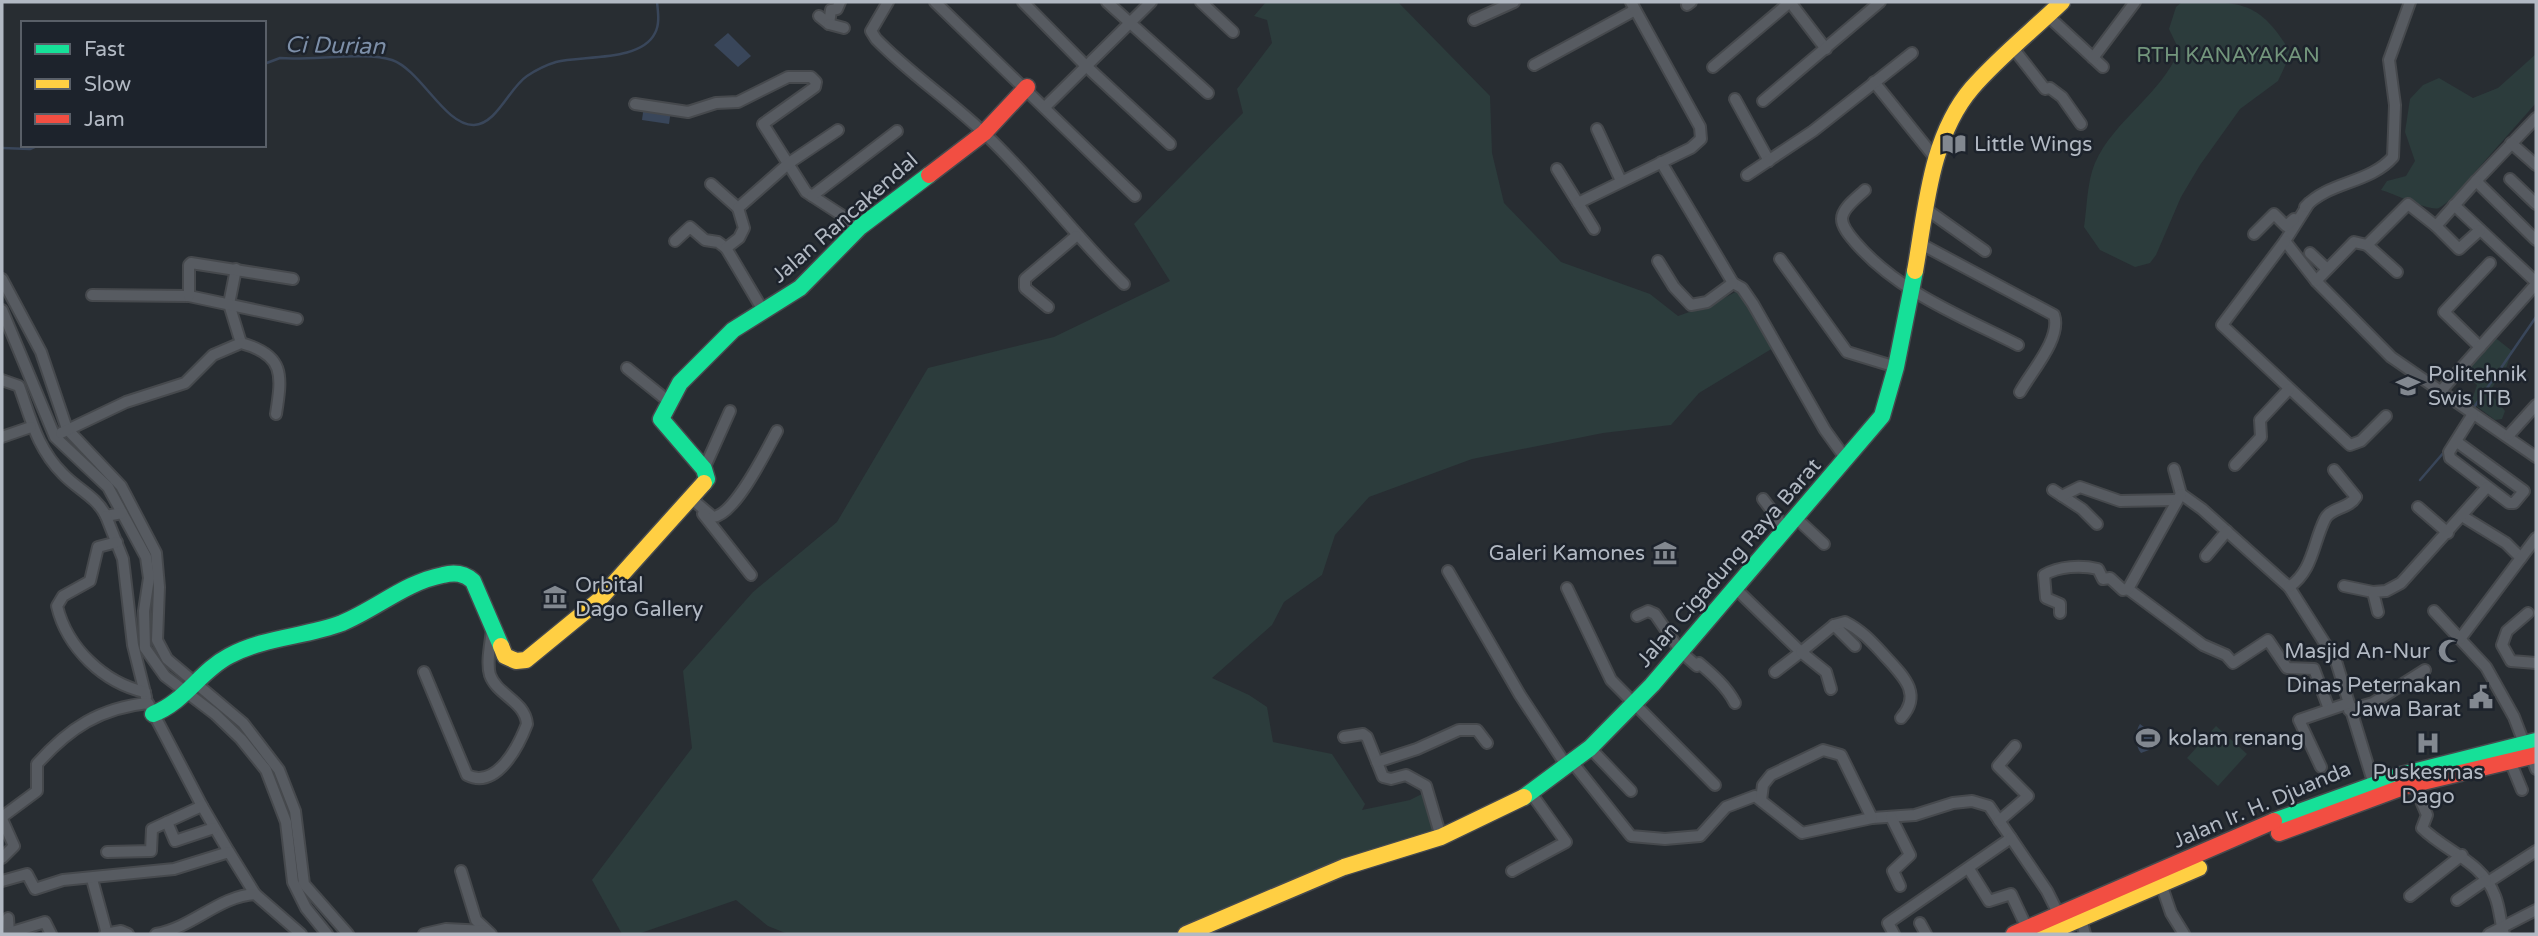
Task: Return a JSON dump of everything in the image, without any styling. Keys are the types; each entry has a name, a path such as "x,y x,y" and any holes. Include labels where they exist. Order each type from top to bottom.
{"street":[{"path":"829,23 831,10 838,9 840,2"},
{"path":"888,2 874,22 873,35 909,71 984,133 1033,182 1076,236 1124,284"},
{"path":"935,2 1027,88 1135,196"},
{"path":"1023,2 1086,66 1170,144"},
{"path":"1107,2 1208,93"},
{"path":"1045,107 1151,2"},
{"path":"1474,20 1514,2"},
{"path":"1713,67 1790,2 1826,49"},
{"path":"1763,101 1880,2"},
{"name":"Jalan Cigadung Raya Barat","path":"1186,934 1218,918 1344,867 1441,837 1531,793 1590,748 1633,705 1882,416 1896,367 1936,159 1951,120 1965,96 2062,2"},
{"path":"2093,58 2135,2"},
{"path":"2253,234 2274,214 2288,225 2319,194 2371,175 2385,166 2395,147 2395,105 2389,60 2410,2"},
{"path":"1205,3 1233,33"},
{"path":"1534,65 1633,6 1702,135 1697,144 1578,203"},
{"path":"819,16 829,23 845,28"},
{"path":"2049,17 2104,67"},
{"path":"2014,48 2045,89 2050,88 2062,97 2081,124"},
{"path":"1747,175 1769,162 1912,53"},
{"path":"635,104 688,112 716,103 738,102 788,77 811,77 816,82 815,88 788,109 763,123 799,184 812,196 860,227"},
{"path":"1874,82 1936,159"},
{"name":"Jalan Rancakendal","path":"668,401 680,383 733,330 811,279 860,227 984,133 1027,88"},
{"path":"1735,99 1769,162"},
{"path":"2436,226 2536,118"},
{"path":"1597,129 1621,181"},
{"path":"738,208 789,163 838,130"},
{"path":"812,196 897,131"},
{"path":"2511,143 2536,165"},
{"path":"1661,162 1733,284 1748,296 1819,419 1846,459"},
{"path":"1557,169 1594,229"},
{"path":"2510,179 2536,204"},
{"path":"2476,181 2536,240"},
{"path":"711,184 738,208 744,228 739,238 726,248"},
{"path":"1865,190 1844,212 1843,225 1876,265 1910,290 2018,345"},
{"path":"2367,246 2409,203 2459,248 2480,230"},
{"path":"2309,204 2285,241 2222,325 2350,445 2361,441 2386,416"},
{"path":"2440,392 2536,283 2454,205"},
{"path":"1926,209 1985,251"},
{"path":"675,241 690,227 705,240 718,242 726,248 764,312"},
{"path":"1048,307 1025,288 1025,279 1076,236"},
{"path":"2285,241 2316,281 2384,351 2440,392 2509,435 2536,457"},
{"path":"2316,281 2354,242 2367,246 2397,272"},
{"path":"1919,243 2054,315 2056,323 2049,344 2020,391"},
{"path":"2310,253 2327,269"},
{"path":"1780,259 1847,352 1896,367"},
{"path":"1658,261 1674,288 1691,305 1707,302 1733,284"},
{"path":"189,296 190,263 293,279"},
{"path":"2480,347 2444,312 2490,263"},
{"path":"236,269 229,304 242,342"},
{"path":"2,279 41,352 67,429 81,447 115,478 151,555 144,611 145,648 158,668 243,723 279,770 295,811 304,884 348,934"},
{"path":"92,295 189,296 297,319"},
{"path":"2,310 55,437 108,487 122,513 142,535"},
{"path":"55,437 126,402 185,383 219,351 242,342 264,351 278,367 282,376 276,414"},
{"path":"117,542 98,547 90,581 63,596 57,606 60,619 104,677 149,703 168,709 191,690 216,663 235,652 332,627 424,581 453,573 472,580 488,610 492,629 505,656 516,661 526,660 598,601 636,562 654,536 691,503 707,479 704,469 661,419 668,401 627,368"},
{"path":"2,380 19,386 38,443 61,472 100,505 106,516 123,559 133,645 149,703 214,828 255,894 301,934"},
{"path":"2235,465 2262,437 2260,421 2289,389"},
{"path":"2509,435 2536,405"},
{"path":"704,469 730,411"},
{"path":"2458,442 2524,491 2512,505 2450,457 2449,452 2458,442 2473,414"},
{"path":"2,436 31,427"},
{"path":"691,503 713,517 723,513 749,481 777,431"},
{"path":"2128,589 2178,497 2174,469"},
{"path":"2289,587 2302,578 2326,518 2350,504 2356,497 2334,470"},
{"path":"2097,524 2082,509 2057,493 2080,486 2120,501 2178,497 2227,531 2289,587 2336,661 2375,788"},
{"path":"2344,586 2373,592 2386,591 2401,583 2487,486"},
{"path":"1763,499 1790,523 1824,544"},
{"path":"691,503 704,515 751,575"},
{"path":"2418,507 2448,533"},
{"path":"106,516 122,513"},
{"path":"2462,516 2506,543 2521,558"},
{"path":"2206,556 2227,531"},
{"path":"2460,639 2536,538"},
{"path":"2060,613 2060,604 2046,598 2043,589 2045,575 2053,570 2081,565 2098,569 2103,579 2110,578 2123,590 2128,589 2203,645 2226,655 2233,663 2264,640 2270,641 2287,668 2314,668 2329,709"},
{"path":"1448,571 1520,695 1569,764 1631,836 1665,839 1700,835 1726,807 1746,797 1756,796 1802,833 1872,818 1915,816 1953,803 1972,801 1989,806 2047,891 2054,928"},
{"path":"1567,588 1611,680 1715,785"},
{"path":"1735,588 1801,652 1826,672 1832,690"},
{"path":"2373,592 2378,612"},
{"path":"1637,616 1648,611 1655,614 1681,652 1697,666 1699,663 1707,669 1730,691 1735,703"},
{"path":"2434,611 2486,667 2533,753"},
{"path":"2528,613 2507,631 2502,645 2511,661 2536,663"},
{"path":"1775,672 1834,625 1845,622 1860,630 1905,676 1912,697 1909,709 1901,718"},
{"path":"1834,625 1855,646"},
{"path":"424,672 467,775 475,778 491,774 512,758 527,724 520,708 496,685 489,673 492,629"},
{"path":"2322,767 2299,720 2329,709 2373,703 2425,670"},
{"path":"191,690 224,722 266,770 286,822 293,882 311,916 327,934"},
{"path":"2,858 14,844 2,818 37,791 37,764 59,742 102,712 149,703"},
{"path":"1377,762 1416,750 1459,730 1477,730 1487,743"},
{"path":"1343,737 1365,735 1386,779 1406,775 1426,786 1441,837"},
{"path":"2000,821 2028,796 1998,766 2015,746"},
{"path":"1590,748 1631,791"},
{"path":"1761,800 1763,785 1769,776 1823,750 1833,751 1841,755 1872,818"},
{"path":"2507,753 2522,790"},
{"name":"Jalan Ir. H. Djuanda","path":"2375,788 2413,782 2507,753"},
{"name":"Jalan Ir. H. Djuanda","path":"2054,928 2159,878 2445,759 2533,753"},
{"path":"2413,782 2427,815 2422,828 2438,843 2462,855 2487,881 2496,898 2503,931"},
{"path":"1512,871 1566,842 1531,793"},
{"path":"107,852 151,851 152,829 202,806"},
{"path":"1891,817 1910,855 1894,871 1900,886"},
{"path":"167,822 175,841 214,828"},
{"path":"1894,934 1888,923 2011,838"},
{"path":"2457,900 2536,851"},
{"path":"2,881 25,874 35,888 63,880 174,869 229,852"},
{"path":"2410,896 2462,855"},
{"path":"1969,869 1990,902 2011,894 2020,931"},
{"path":"461,871 476,920 488,932"},
{"path":"2159,878 2174,918 2184,934"},
{"name":"Jalan Ir. H. Djuanda","path":"2020,931 2083,927 2159,878"},
{"path":"92,879 106,934 121,931 128,934"},
{"path":"156,934 188,923 233,898 255,894"},
{"path":"2489,934 2503,931 2536,910"},
{"path":"8,918 9,934 45,922 51,934"},
{"path":"1920,923 1926,934"},
{"path":"424,934 446,929 488,932"}],"green space":[{"path":"1266,2 1398,2 1490,96 1492,153 1504,203 1561,262 1650,294 1678,316 1715,303 1739,290 1773,348 1699,393 1671,425 1603,433 1472,459 1369,497 1335,535 1322,575 1284,602 1272,625 1212,678 1249,695 1267,707 1273,742 1332,754 1365,804 1362,810 1410,800 1428,791 1441,837 1192,934 788,934 768,926 736,900 638,934 622,934 592,880 692,748 683,671 753,592 837,522 928,368 1054,337 1170,281 1134,224 1243,113 1237,89 1272,43 1267,20 1254,16"},
{"name":"RTH KANAYAKAN","path":"2182,2 2234,4 2247,8 2269,23 2291,53 2278,81 2240,109 2200,165 2181,197 2156,255 2150,263 2135,267 2100,250 2084,227 2089,186 2092,170 2103,148 2171,66 2179,50 2169,29 2176,7"},
{"path":"2536,54 2536,103 2452,198 2441,207 2434,208 2381,190 2387,181 2406,176 2415,161 2405,132 2410,99 2423,85 2439,78 2473,98 2498,88"},
{"path":"2493,336 2512,351 2506,368 2489,392 2505,411 2502,419 2495,420 2471,402 2477,385 2464,373"},
{"path":"2216,726 2247,754 2218,786 2187,758"}],"water":[{"path":"728,33 751,56 738,67 714,45"},
{"path":"644,105 671,110 669,124 642,120"},
{"name":"kolam renang","path":"2140,724 2148,730 2155,729 2159,735 2149,750 2141,753 2136,738"}],"waterway":[{"name":"Ci Durian","path":"266,63 280,58 353,56 392,60 413,75 453,117 474,125 489,119 520,82 541,68 567,60 624,53 648,42 658,26 657,2"},
{"name":"Ci Durian","path":"2,148 34,147"},
{"path":"2472,410 2536,317"},
{"path":"2420,480 2445,451"}],"traffic: fast":[{"path":"704,483 707,479 704,469 661,419 680,383 733,330 800,288 860,227 929,175"},
{"path":"1524,797 1590,748 1652,685 1882,416 1896,367 1915,271"},
{"path":"153,714 174,702 229,656 256,645 342,623 416,583 447,574 463,575 473,581 501,646"},
{"path":"2274,821 2401,775 2536,741"}],"traffic: slow":[{"path":"1915,271 1938,151 1958,107 1993,65 2062,2"},
{"path":"501,646 505,656 516,661 526,660 598,601 704,483"},
{"path":"1186,934 1344,867 1441,837 1524,797"},
{"path":"2045,934 2199,868"}],"traffic: jam":[{"path":"929,175 984,133 1027,87"},
{"path":"2279,833 2406,786 2536,755"},
{"path":"2014,934 2274,821"}],"place":[{"name":"Little Wings","path":"1954,144"},
{"name":"Politehnik Swis ITB","path":"2408,386"},
{"name":"Galeri Kamones","path":"1665,553"},
{"name":"Orbital Dago Gallery","path":"555,597"},
{"name":"Masjid An-Nur","path":"2450,651"},
{"name":"Dinas Peternakan Jawa Barat","path":"2481,697"},
{"name":"kolam renang","path":"2148,738"},
{"name":"Puskesmas Dago","path":"2428,743"}]}
